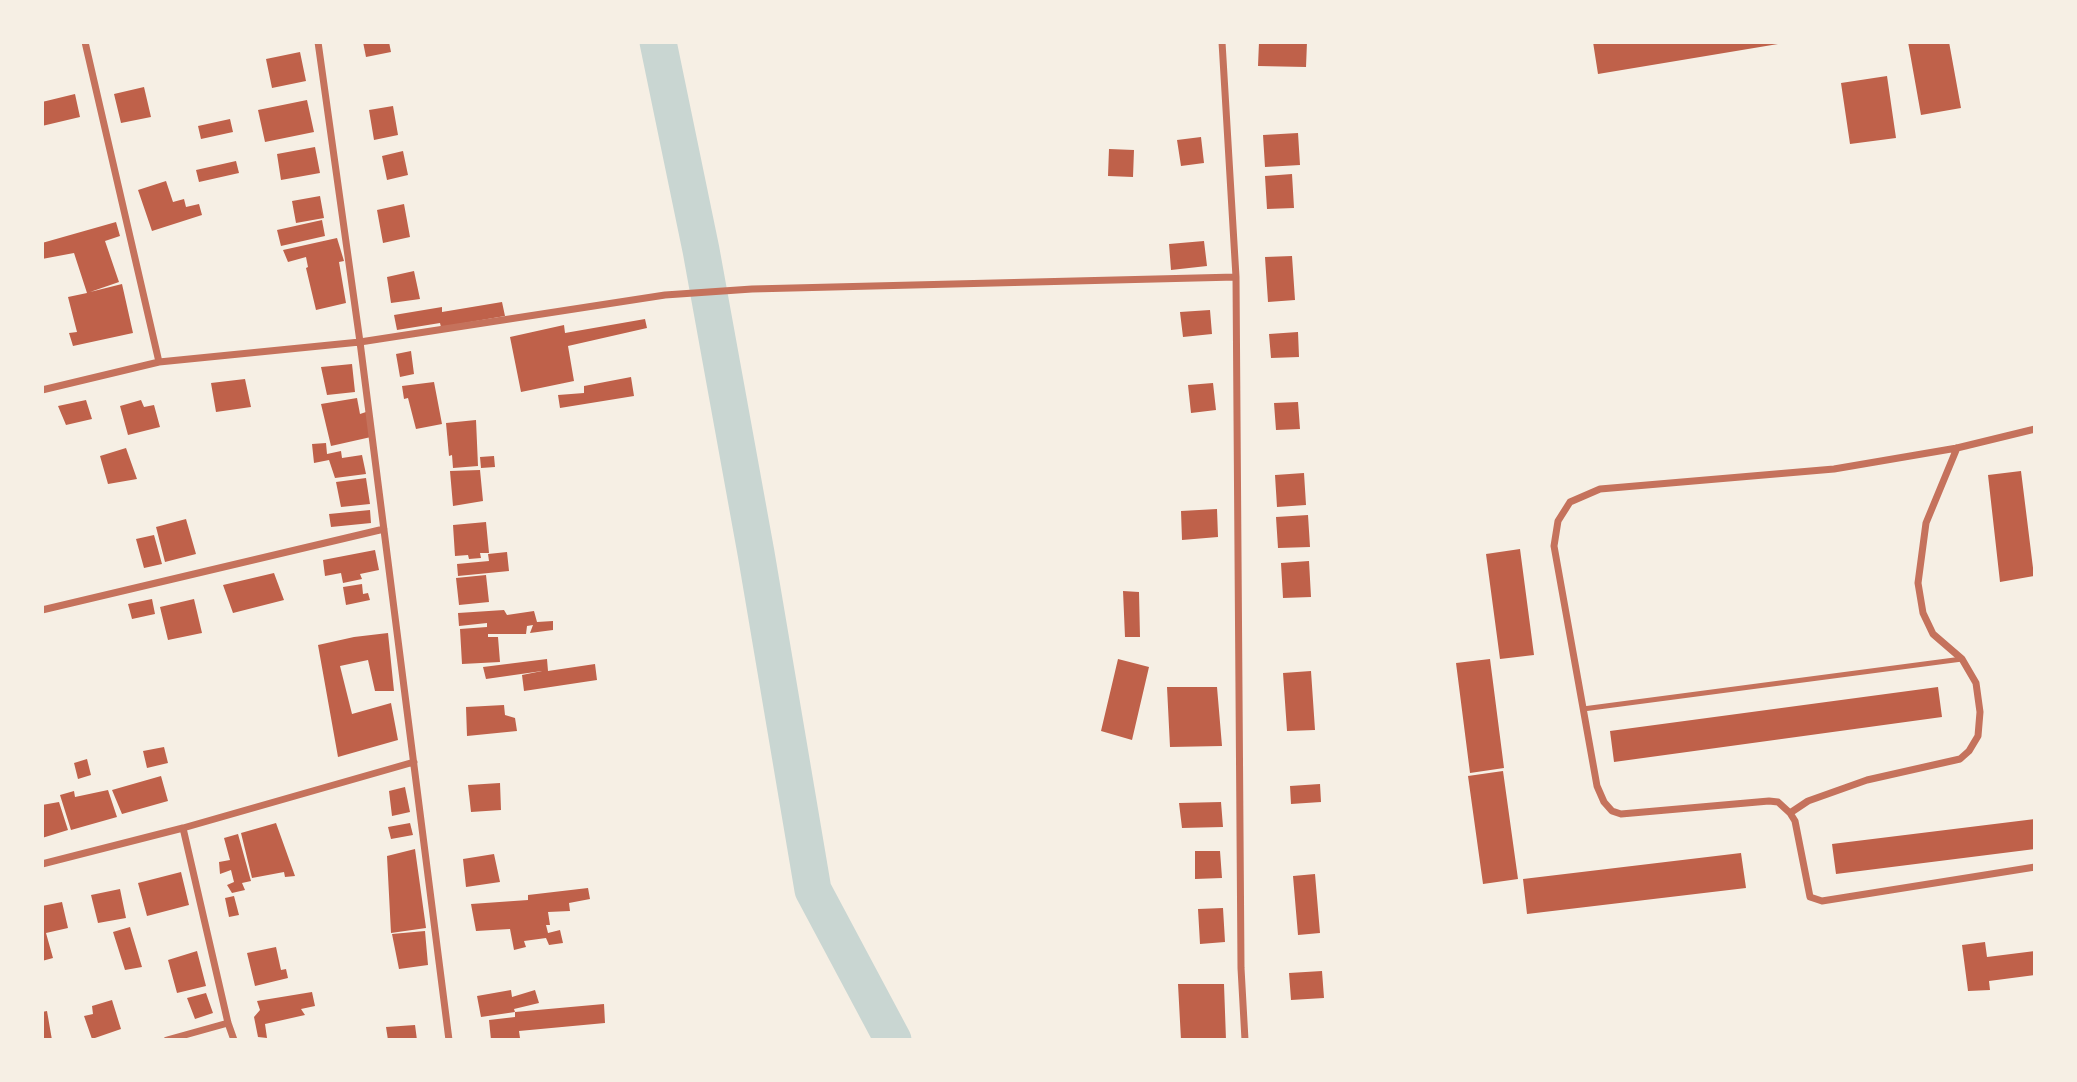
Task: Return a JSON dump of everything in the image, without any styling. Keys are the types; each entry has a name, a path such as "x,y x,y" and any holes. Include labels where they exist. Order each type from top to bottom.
{"street":[{"path":"85,42 159,362"},
{"path":"318,42 360,342 449,1040"},
{"path":"1222,42 1236,277 1241,954 1245,1040"},
{"path":"42,390 159,362 360,342 665,295 752,289 1236,277"},
{"path":"2035,429 1957,448 1834,469 1600,489 1570,502 1558,521 1554,546 1597,786 1604,802 1612,811 1621,814 1778,802 1795,821 1811,897 1822,901 2035,867"},
{"path":"1790,813 1808,801 1867,780 1960,759 1969,751 1978,736 1980,712 1976,683 1962,659 1933,634 1923,612 1918,583 1926,523 1957,448"},
{"path":"42,610 384,529"},
{"path":"42,864 183,828 414,762"},
{"path":"183,828 234,1040"},
{"path":"167,1040 228,1023"}],"lane":[{"path":"1583,709 1962,659"}],"building":[{"path":"363,42 389,42 391,52 366,57"},
{"path":"1259,42 1307,42 1306,67 1258,66"},
{"path":"1593,42 1783,42 1784,43 1598,74"},
{"path":"1908,42 1949,42 1961,108 1921,115"},
{"path":"300,52 306,81 272,88 266,59"},
{"path":"1887,76 1896,138 1850,144 1841,83"},
{"path":"144,87 151,117 121,123 114,94"},
{"path":"75,94 80,117 42,126 42,102"},
{"path":"307,100 314,132 265,142 258,110"},
{"path":"393,106 398,135 374,140 369,110"},
{"path":"230,119 233,132 201,139 198,126"},
{"path":"1298,133 1300,165 1265,167 1263,135"},
{"path":"1201,137 1204,163 1181,166 1177,140"},
{"path":"315,147 320,173 281,180 277,154"},
{"path":"1109,149 1134,150 1133,177 1108,176"},
{"path":"403,151 408,175 387,180 382,156"},
{"path":"236,161 239,173 199,182 196,170"},
{"path":"1292,174 1294,208 1267,209 1265,176"},
{"path":"166,181 173,202 184,199 186,207 199,204 202,215 152,231 138,190"},
{"path":"320,196 324,218 296,223 292,201"},
{"path":"404,204 410,237 383,243 377,210"},
{"path":"322,220 325,236 281,246 277,230"},
{"path":"116,222 120,236 105,241 119,282 90,292 122,284 133,333 73,346 69,333 77,332 68,297 87,293 74,253 42,259 42,243"},
{"path":"337,238 344,261 339,262 346,303 316,310 306,257 288,262 283,250"},
{"path":"1204,241 1207,266 1171,270 1169,244"},
{"path":"1292,256 1295,300 1268,302 1265,257"},
{"path":"414,271 420,299 391,303 387,277"},
{"path":"502,302 505,316 441,327 440,323 397,330 394,315 442,307 442,312"},
{"path":"1210,310 1212,334 1183,337 1180,312"},
{"path":"645,319 647,328 568,346 574,381 521,392 510,337 564,325 565,333"},
{"path":"1298,332 1299,357 1271,358 1269,334"},
{"path":"411,351 414,374 400,377 396,354"},
{"path":"352,364 355,392 327,395 321,367"},
{"path":"631,377 634,396 560,408 558,395 584,393 584,386"},
{"path":"245,379 251,407 216,412 211,383"},
{"path":"434,382 442,424 416,429 408,398 404,399 402,386"},
{"path":"1213,383 1216,410 1191,413 1188,385"},
{"path":"357,398 360,414 366,412 371,437 331,446 321,404"},
{"path":"86,400 92,419 66,425 58,406"},
{"path":"141,400 144,407 154,405 160,427 128,435 120,406"},
{"path":"1298,402 1300,429 1276,430 1274,403"},
{"path":"476,420 478,466 453,468 452,455 449,456 446,423"},
{"path":"326,443 327,454 341,451 342,458 362,455 366,474 335,478 329,460 314,463 312,444"},
{"path":"126,448 137,479 108,484 100,456"},
{"path":"494,456 495,467 481,468 480,457"},
{"path":"480,470 483,501 453,506 450,471"},
{"path":"2021,471 2034,576 2000,582 1988,475"},
{"path":"1304,473 1306,505 1277,507 1275,475"},
{"path":"366,478 370,504 341,507 336,482"},
{"path":"1217,509 1218,537 1182,540 1181,511"},
{"path":"370,510 371,523 331,527 329,514"},
{"path":"1308,515 1310,547 1278,548 1276,517"},
{"path":"186,519 196,554 165,562 156,527"},
{"path":"486,522 489,553 480,553 481,558 455,556 453,525"},
{"path":"154,535 162,564 144,568 136,539"},
{"path":"1520,549 1534,655 1500,659 1486,554"},
{"path":"375,550 379,570 360,574 362,579 343,583 341,573 325,576 323,560"},
{"path":"507,552 509,571 458,576 457,564 489,561 488,554"},
{"path":"1309,561 1311,597 1283,598 1281,563"},
{"path":"274,573 284,600 233,613 223,585"},
{"path":"486,575 489,602 459,605 456,578"},
{"path":"362,584 363,594 368,593 370,600 346,605 343,587"},
{"path":"1123,591 1139,592 1140,637 1125,637"},
{"path":"152,599 155,614 132,619 128,604"},
{"path":"194,599 202,633 168,640 160,607"},
{"path":"504,610 507,615 534,611 537,622 553,621 553,630 530,633 533,625 527,626 526,634 488,634 488,637 498,637 500,662 462,664 460,629 487,627 487,623 459,626 458,613"},
{"path":"388,633 394,691 375,691 368,660 340,666 352,714 391,703 398,740 338,757 318,645"},
{"path":"547,659 548,671 595,664 597,680 524,691 522,675 542,671 486,679 483,667"},
{"path":"1118,659 1149,667 1132,740 1101,731"},
{"path":"1490,659 1504,768 1470,773 1456,663"},
{"path":"1311,671 1315,730 1287,731 1283,673"},
{"path":"1167,687 1217,687 1222,746 1170,747"},
{"path":"1938,687 1942,717 1614,762 1610,731"},
{"path":"504,705 505,715 515,718 517,731 467,736 466,707"},
{"path":"164,747 168,763 147,768 143,751"},
{"path":"87,759 91,775 78,779 74,763"},
{"path":"1503,771 1518,879 1483,884 1468,776"},
{"path":"161,776 168,801 122,814 112,790"},
{"path":"500,783 501,810 471,812 468,785"},
{"path":"1320,784 1321,802 1291,804 1290,786"},
{"path":"405,787 410,812 392,816 389,791"},
{"path":"108,790 117,817 71,830 60,795 74,791 75,797"},
{"path":"59,802 68,830 42,838 42,805"},
{"path":"1221,802 1223,827 1182,828 1179,803"},
{"path":"2035,819 2035,849 1836,874 1832,844"},
{"path":"276,823 295,876 285,877 284,872 252,878 241,833"},
{"path":"410,823 413,835 391,839 388,827"},
{"path":"238,834 251,881 242,883 245,890 232,893 227,885 234,882 231,870 220,874 219,862 230,860 224,838"},
{"path":"415,849 426,928 391,933 387,856"},
{"path":"1195,851 1220,851 1222,878 1195,879"},
{"path":"1741,853 1746,888 1527,914 1523,879"},
{"path":"494,854 500,882 466,887 463,859"},
{"path":"181,872 189,905 147,916 138,883"},
{"path":"1315,874 1320,933 1298,935 1293,876"},
{"path":"588,888 590,899 569,903 570,911 548,912 548,933 560,930 563,943 549,945 546,938 524,941 526,947 514,950 510,929 476,931 471,904 528,900 528,895"},
{"path":"120,889 126,918 98,923 91,895"},
{"path":"234,896 239,915 229,917 225,898"},
{"path":"62,902 68,928 46,933 53,958 42,961 42,906"},
{"path":"1223,908 1225,942 1200,944 1198,909"},
{"path":"130,927 142,967 125,970 113,932"},
{"path":"425,931 428,965 399,969 392,934"},
{"path":"1985,942 1987,957 2035,951 2035,975 1989,981 1990,990 1968,991 1962,945"},
{"path":"276,947 281,970 286,969 288,978 255,986 247,953"},
{"path":"197,951 206,986 177,993 168,960"},
{"path":"1322,971 1324,998 1291,1000 1289,973"},
{"path":"1178,984 1224,984 1226,1040 1181,1040"},
{"path":"511,990 512,997 535,990 539,1003 514,1009 515,1012 481,1017 477,996"},
{"path":"312,992 315,1006 301,1009 305,1015 265,1024 267,1038 258,1037 254,1017 260,1010 257,1001"},
{"path":"206,993 213,1013 195,1019 187,998"},
{"path":"112,1000 121,1029 92,1039 84,1016 93,1014 92,1006"},
{"path":"604,1004 605,1023 519,1031 520,1038 491,1040 489,1020 515,1017 515,1012"},
{"path":"47,1011 52,1040 42,1040 42,1012"},
{"path":"415,1025 417,1040 388,1040 386,1027"}],"waterway":[{"path":"658,42 701,250 813,890 893,1040"}]}
